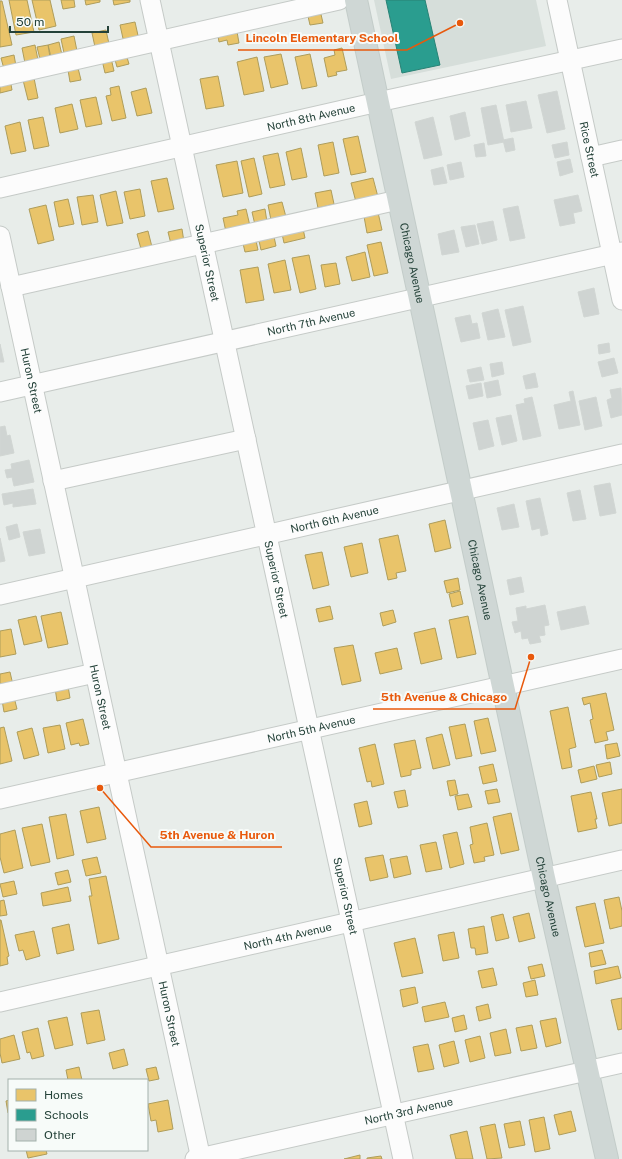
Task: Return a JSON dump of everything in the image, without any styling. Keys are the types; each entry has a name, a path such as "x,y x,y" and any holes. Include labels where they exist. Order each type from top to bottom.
{"main road":[{"name":"Chicago Avenue","path":"356,0 504,685 544,878 588,1071 606,1159"}],"street":[{"name":"Superior Street","path":"150,0 403,1159"},
{"path":"0,77 339,0"},
{"name":"Rice Street","path":"557,0 591,157 617,253 622,300"},
{"name":"North 8th Avenue","path":"0,188 378,102 622,49"},
{"path":"591,157 622,150"},
{"path":"11,287 398,200"},
{"name":"Huron Street","path":"0,236 159,966 199,1159"},
{"name":"North 7th Avenue","path":"0,392 617,253"},
{"path":"53,481 246,439"},
{"name":"North 6th Avenue","path":"0,595 622,454"},
{"name":"North 5th Avenue","path":"0,799 622,659"},
{"path":"0,694 95,673"},
{"name":"North 4th Avenue","path":"0,1002 622,860"},
{"name":"North 3rd Avenue","path":"199,1159 622,1063"}],"shaded area":[{"path":"374,0 536,0 546,46 391,79"}],"building: Homes":[{"path":"9,0 27,0 34,32 16,35"},
{"path":"32,0 50,0 56,26 39,30"},
{"path":"61,0 74,0 75,7 63,9"},
{"path":"85,0 100,0 100,2 86,5"},
{"path":"113,0 130,0 130,2 114,5"},
{"path":"0,1 2,1 12,45 0,47"},
{"path":"320,10 323,23 310,25 307,12"},
{"path":"135,22 139,40 124,43 120,25"},
{"path":"236,26 239,43 228,45 227,40 219,42 217,30"},
{"path":"106,30 109,44 95,47 92,33"},
{"path":"74,36 77,51 64,53 61,39"},
{"path":"59,42 62,55 51,57 48,45"},
{"path":"35,45 38,60 25,63 22,48"},
{"path":"48,45 50,57 40,59 37,47"},
{"path":"342,48 347,70 336,72 337,75 328,77 324,58 335,55 334,50"},
{"path":"126,54 129,64 117,67 114,56"},
{"path":"281,54 288,84 271,88 264,57"},
{"path":"310,54 317,86 302,89 295,57"},
{"path":"14,55 16,66 4,69 1,58"},
{"path":"257,57 264,91 244,95 237,62"},
{"path":"111,58 114,71 105,73 102,60"},
{"path":"78,68 81,80 70,82 68,70"},
{"path":"218,76 224,106 206,109 200,79"},
{"path":"34,78 38,98 28,100 23,80"},
{"path":"10,79 12,90 0,93 0,81"},
{"path":"119,86 126,118 112,121 106,96 111,95 110,88"},
{"path":"146,88 152,113 137,116 131,92"},
{"path":"96,97 102,124 86,127 80,100"},
{"path":"72,104 78,129 60,133 55,108"},
{"path":"43,117 49,146 34,149 28,120"},
{"path":"20,122 26,151 11,154 5,126"},
{"path":"358,136 366,172 351,175 343,139"},
{"path":"333,142 339,173 324,176 318,145"},
{"path":"301,148 307,177 292,180 286,152"},
{"path":"278,153 285,185 270,188 263,156"},
{"path":"254,158 262,194 249,197 241,161"},
{"path":"237,161 243,193 223,197 216,165"},
{"path":"167,178 174,209 158,212 151,181"},
{"path":"373,178 378,197 356,202 351,183"},
{"path":"140,189 145,216 130,219 124,192"},
{"path":"331,190 334,204 318,208 315,193"},
{"path":"116,191 123,223 107,226 100,195"},
{"path":"93,195 98,222 82,225 77,197"},
{"path":"68,199 74,224 59,227 54,202"},
{"path":"282,202 286,217 271,220 268,205"},
{"path":"46,205 54,240 38,244 29,209"},
{"path":"377,208 382,230 367,233 363,211"},
{"path":"246,209 250,226 226,232 223,218 238,215 237,211"},
{"path":"265,209 267,222 255,225 252,212"},
{"path":"302,224 305,238 284,243 281,229"},
{"path":"182,229 184,242 171,244 168,232"},
{"path":"148,231 152,247 141,249 137,234"},
{"path":"273,232 276,246 261,250 258,236"},
{"path":"255,236 258,250 245,252 242,239"},
{"path":"381,242 388,273 374,276 367,245"},
{"path":"365,252 370,277 352,281 346,257"},
{"path":"309,255 316,289 300,293 292,258"},
{"path":"285,260 291,290 274,293 268,264"},
{"path":"336,263 340,284 325,287 321,265"},
{"path":"258,267 264,300 246,303 240,270"},
{"path":"445,520 451,548 435,552 429,524"},
{"path":"398,535 406,571 396,573 397,578 388,580 379,539"},
{"path":"362,543 368,573 351,577 344,547"},
{"path":"322,552 329,585 313,589 305,555"},
{"path":"458,578 460,590 447,593 444,581"},
{"path":"460,591 463,604 452,607 449,594"},
{"path":"330,606 333,619 319,622 316,609"},
{"path":"393,610 396,622 383,626 380,613"},
{"path":"61,612 68,644 48,648 41,616"},
{"path":"36,616 42,641 24,645 18,620"},
{"path":"468,616 476,654 457,658 449,620"},
{"path":"435,628 442,659 421,664 414,633"},
{"path":"11,629 16,654 0,657 0,631"},
{"path":"353,645 361,681 342,685 334,648"},
{"path":"397,648 402,669 380,674 375,653"},
{"path":"10,672 13,685 0,687 0,674"},
{"path":"68,686 70,698 57,701 55,688"},
{"path":"606,693 614,730 606,732 608,740 595,743 590,720 593,719 590,703 584,705 582,698"},
{"path":"14,697 17,709 4,712 2,700"},
{"path":"568,707 576,747 569,749 572,767 562,769 550,711"},
{"path":"488,718 496,751 481,754 474,721"},
{"path":"83,719 89,744 80,746 79,743 71,745 66,723"},
{"path":"465,724 472,756 456,759 449,727"},
{"path":"60,725 65,749 48,753 43,728"},
{"path":"4,727 12,761 0,764 0,728"},
{"path":"32,728 39,755 24,759 17,732"},
{"path":"442,734 450,765 433,769 426,738"},
{"path":"415,740 421,768 411,770 411,775 401,777 394,744"},
{"path":"617,743 620,756 607,759 605,745"},
{"path":"375,744 384,784 372,787 371,781 367,782 359,748"},
{"path":"610,762 612,774 599,777 596,765"},
{"path":"493,764 497,781 483,784 479,767"},
{"path":"594,766 597,779 581,783 578,770"},
{"path":"455,780 458,794 450,796 447,781"},
{"path":"497,789 500,802 488,804 485,791"},
{"path":"622,789 622,823 609,826 602,793"},
{"path":"405,790 408,806 398,808 394,792"},
{"path":"591,792 597,819 595,819 597,828 578,832 571,796"},
{"path":"468,794 472,807 458,810 455,796"},
{"path":"367,801 372,824 359,827 354,804"},
{"path":"99,807 106,839 87,843 80,811"},
{"path":"511,813 519,850 501,854 493,817"},
{"path":"66,814 74,855 57,859 49,817"},
{"path":"487,823 494,855 484,857 485,861 474,863 470,845 473,844 470,827"},
{"path":"42,824 50,862 31,866 22,828"},
{"path":"15,830 23,868 4,873 0,857 0,834"},
{"path":"457,832 464,864 450,868 443,835"},
{"path":"436,842 442,869 426,872 420,845"},
{"path":"383,855 388,877 370,881 365,858"},
{"path":"407,856 411,874 394,878 390,859"},
{"path":"97,857 101,873 86,876 82,860"},
{"path":"68,870 71,882 58,885 55,873"},
{"path":"106,876 119,939 98,944 89,896 92,896 89,879"},
{"path":"14,881 17,894 3,897 0,884"},
{"path":"68,887 71,901 43,906 41,893"},
{"path":"619,897 622,911 622,926 610,929 604,900"},
{"path":"4,900 7,915 0,916 0,901"},
{"path":"595,903 604,943 585,947 576,907"},
{"path":"529,913 535,938 519,942 513,917"},
{"path":"503,914 509,938 496,941 491,917"},
{"path":"0,920 9,956 7,957 8,964 0,966"},
{"path":"69,924 74,950 57,954 52,928"},
{"path":"484,926 488,953 476,955 475,948 471,948 468,929"},
{"path":"34,931 40,956 26,960 23,950 19,951 15,935"},
{"path":"454,932 459,958 443,961 438,935"},
{"path":"415,938 423,973 402,977 394,943"},
{"path":"602,950 606,964 591,967 589,953"},
{"path":"542,964 545,976 531,979 528,967"},
{"path":"618,966 621,978 596,984 594,971"},
{"path":"493,968 497,985 482,988 478,971"},
{"path":"535,980 538,995 526,997 523,983"},
{"path":"415,987 418,1003 403,1007 400,990"},
{"path":"622,998 622,1029 618,1030 611,1000"},
{"path":"445,1002 449,1017 425,1022 422,1007"},
{"path":"488,1004 491,1018 479,1021 476,1007"},
{"path":"99,1010 105,1040 87,1044 81,1013"},
{"path":"464,1015 467,1029 455,1032 452,1018"},
{"path":"67,1017 73,1045 55,1049 48,1021"},
{"path":"556,1018 561,1043 546,1047 540,1021"},
{"path":"532,1025 537,1048 521,1051 516,1028"},
{"path":"38,1028 44,1056 32,1059 30,1052 27,1053 22,1032"},
{"path":"506,1029 511,1053 495,1056 490,1033"},
{"path":"14,1035 20,1059 2,1063 0,1039"},
{"path":"480,1036 485,1058 470,1062 465,1040"},
{"path":"454,1041 459,1063 444,1067 439,1045"},
{"path":"428,1044 434,1069 418,1072 413,1047"},
{"path":"124,1049 128,1065 113,1069 109,1053"},
{"path":"79,1067 82,1079 68,1079 66,1070"},
{"path":"156,1067 159,1079 149,1081 146,1069"},
{"path":"8,1100 8,1113 6,1101"},
{"path":"168,1100 173,1129 158,1132 156,1120 151,1121 148,1104"},
{"path":"571,1111 576,1131 559,1135 554,1115"},
{"path":"544,1117 550,1149 535,1152 529,1120"},
{"path":"520,1121 525,1145 509,1148 504,1124"},
{"path":"495,1124 502,1158 487,1159 480,1127"},
{"path":"467,1131 473,1159 456,1159 450,1135"},
{"path":"26,1151 46,1151 47,1154 28,1158"},
{"path":"360,1155 360,1159 344,1159"},
{"path":"381,1156 382,1159 367,1159 367,1158"}],"building: Schools":[{"path":"386,0 425,0 440,65 402,73"}],"building: Other":[{"path":"557,91 565,129 547,133 538,95"},
{"path":"526,101 532,128 511,132 506,105"},
{"path":"496,105 504,142 488,145 481,108"},
{"path":"465,112 470,136 455,140 450,116"},
{"path":"433,117 442,155 424,159 415,122"},
{"path":"513,138 515,150 506,152 503,140"},
{"path":"567,142 569,155 555,158 552,145"},
{"path":"484,143 486,156 476,157 474,145"},
{"path":"570,159 573,172 560,176 557,162"},
{"path":"461,162 464,177 450,180 447,165"},
{"path":"443,167 447,183 434,185 431,170"},
{"path":"578,195 582,211 573,213 575,223 560,226 554,200"},
{"path":"518,206 525,238 510,241 503,209"},
{"path":"493,221 497,240 482,244 477,224"},
{"path":"475,225 479,244 466,247 461,227"},
{"path":"454,230 459,252 442,255 438,234"},
{"path":"594,288 599,314 584,317 578,292"},
{"path":"523,306 531,342 513,346 505,310"},
{"path":"498,309 505,337 488,340 482,313"},
{"path":"470,315 472,324 477,323 480,338 461,342 455,318"},
{"path":"609,343 610,352 599,354 598,345"},
{"path":"0,344 4,362 0,362"},
{"path":"614,358 618,373 602,377 598,362"},
{"path":"502,362 504,374 492,377 490,364"},
{"path":"481,367 484,380 470,382 467,370"},
{"path":"535,373 538,387 526,389 523,376"},
{"path":"498,380 501,395 487,398 484,383"},
{"path":"481,383 483,396 469,399 466,386"},
{"path":"621,388 622,415 611,418 607,400 612,398 610,390"},
{"path":"573,391 580,425 559,429 554,405 571,401 569,392"},
{"path":"532,397 541,436 523,440 516,405 525,403 524,399"},
{"path":"596,397 602,426 585,430 579,401"},
{"path":"511,415 517,441 502,445 496,418"},
{"path":"488,420 494,446 479,450 473,423"},
{"path":"5,426 7,436 10,435 14,453 0,456 0,427"},
{"path":"29,460 34,482 14,486 12,477 7,478 5,470 12,469 11,464"},
{"path":"610,483 616,513 600,516 594,486"},
{"path":"33,489 36,504 13,507 13,503 4,505 2,494"},
{"path":"580,490 586,519 573,521 567,493"},
{"path":"540,498 548,534 541,536 540,528 532,530 526,501"},
{"path":"514,504 519,527 502,530 497,508"},
{"path":"17,524 20,537 9,540 6,527"},
{"path":"40,529 45,553 29,556 23,532"},
{"path":"0,538 5,561 0,562"},
{"path":"521,577 524,592 510,595 507,580"},
{"path":"545,605 549,625 544,626 545,635 539,636 541,642 530,644 528,638 522,639 521,631 515,633 512,622 518,621 516,608 526,606 526,609"},
{"path":"585,606 589,624 561,630 557,612"}],"place":[{"name":"Lincoln Elementary School","path":"460,23"},
{"name":"5th Avenue & Chicago","path":"531,657"},
{"name":"5th Avenue & Huron","path":"100,788"}]}
